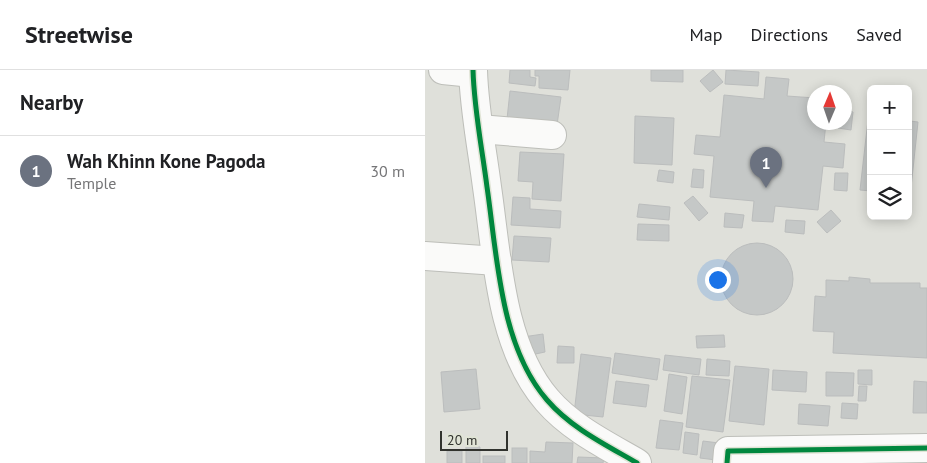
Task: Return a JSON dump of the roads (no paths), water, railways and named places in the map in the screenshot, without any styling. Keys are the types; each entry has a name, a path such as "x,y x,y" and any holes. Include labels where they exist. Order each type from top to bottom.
{"street":[{"path":"443,70 473,71 497,261 512,334 528,371 547,400 576,427 637,463"},
{"path":"479,130 552,135"},
{"path":"429,256 497,261"},
{"path":"727,463 728,451 927,448"}],"place":[{"name":"Wah Khinn Kone Pagoda","path":"766,188"}]}
